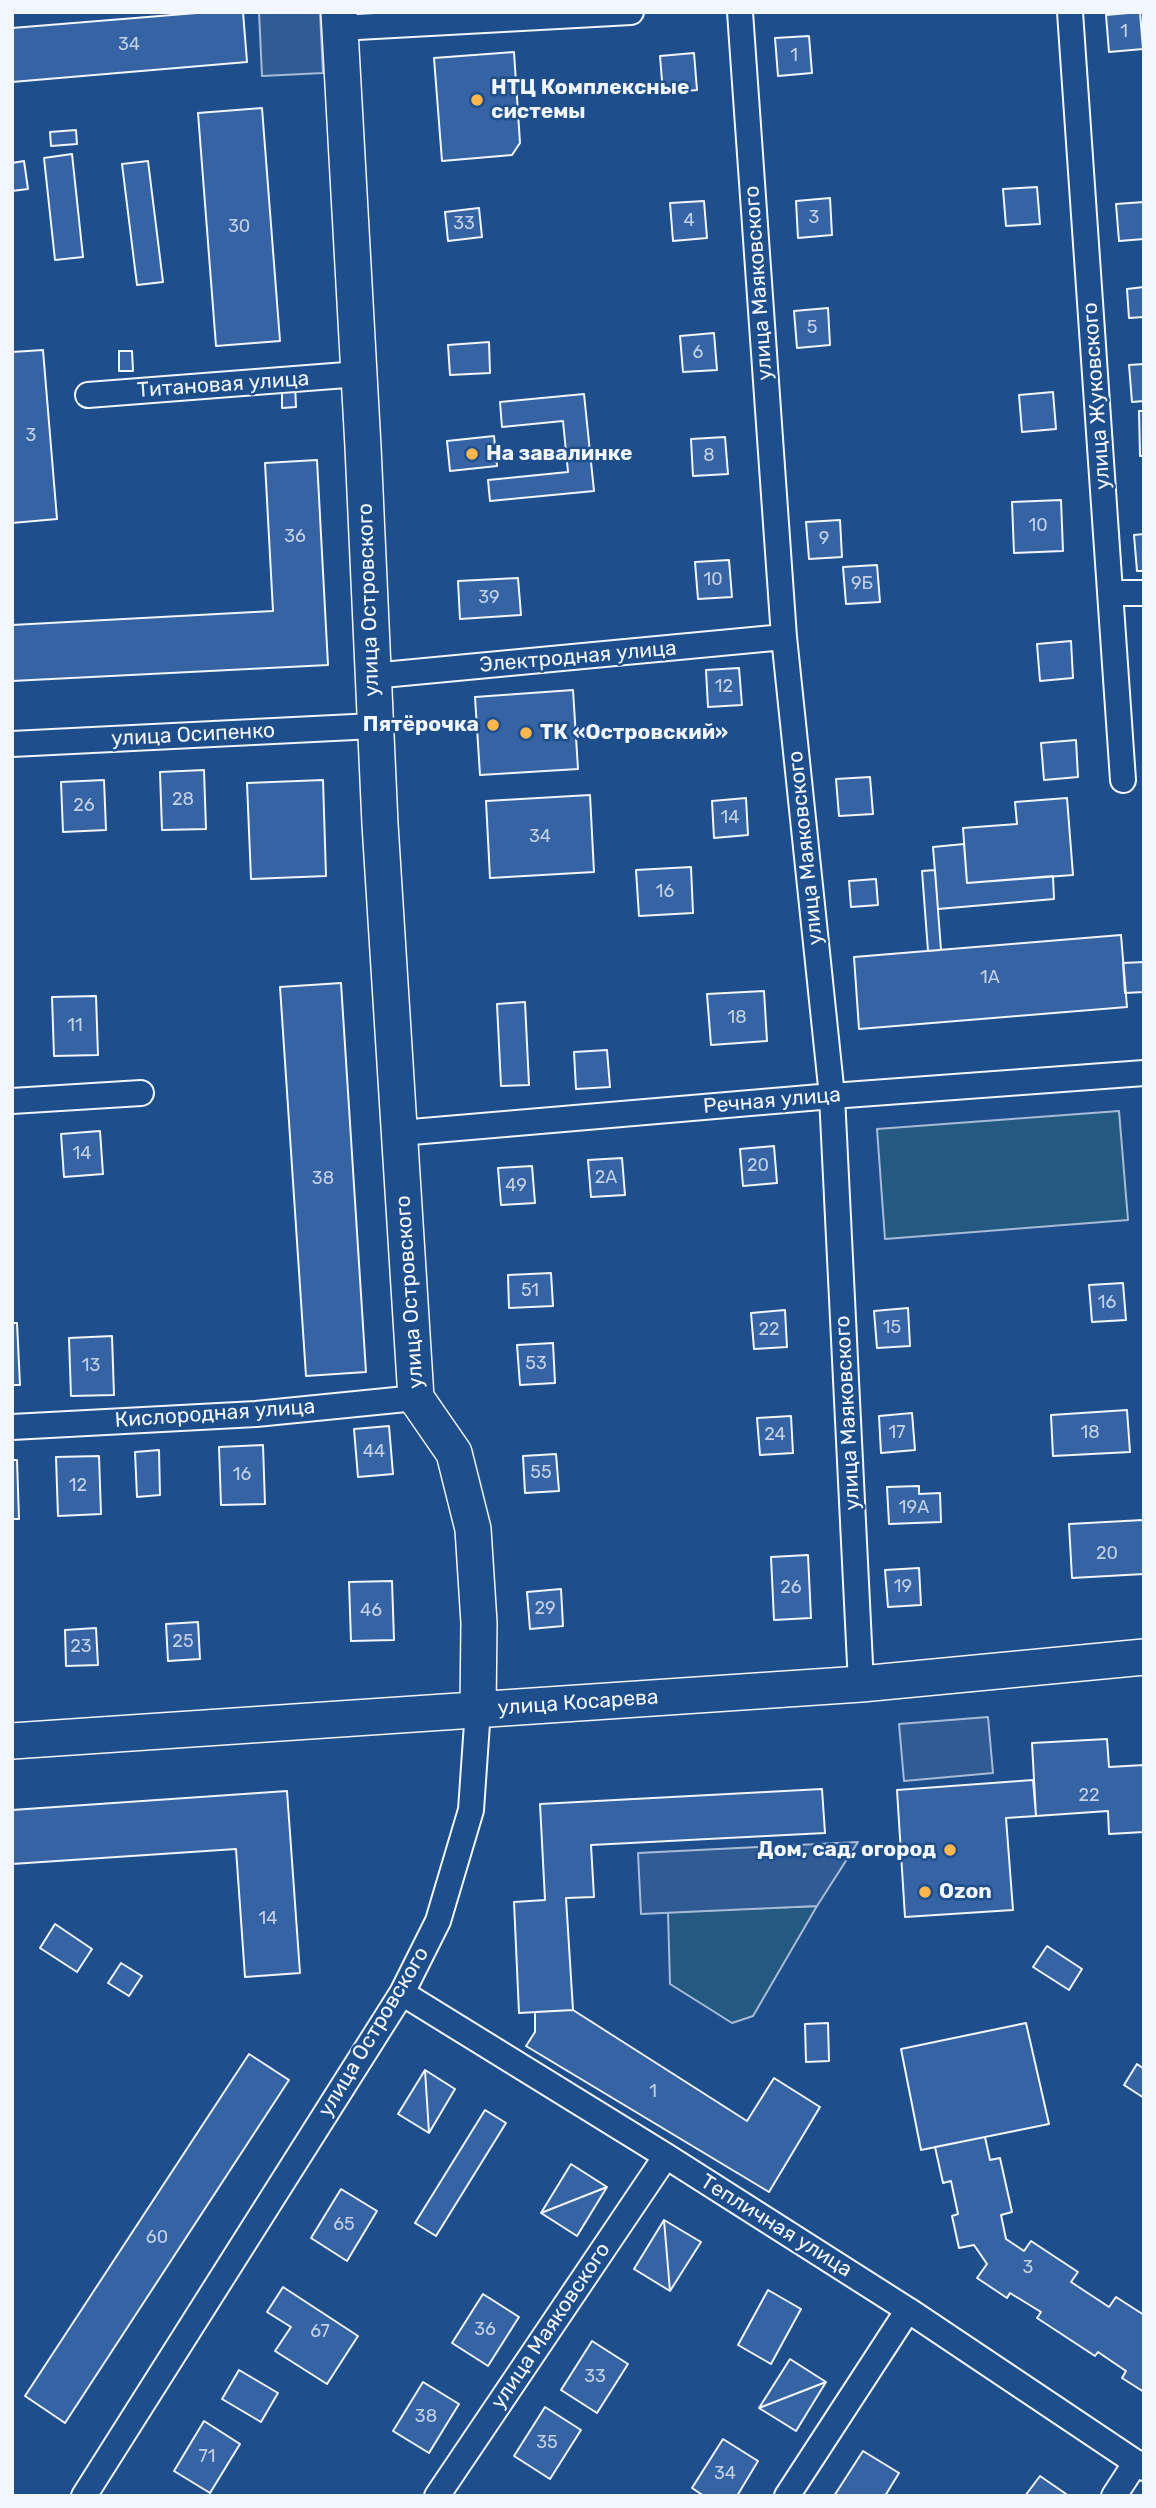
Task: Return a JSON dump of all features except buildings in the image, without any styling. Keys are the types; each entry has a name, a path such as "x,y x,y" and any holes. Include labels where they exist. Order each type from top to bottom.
{"street":[{"path":"339,20 631,12"},
{"name":"улица Маяковского","path":"740,12 784,637 832,1096 861,1684"},
{"name":"улица Жуковского","path":"1070,12 1123,780"},
{"name":"улица Островского","path":"84,2496 402,1993 438,1921 471,1810 478,1709 479,1623 473,1529 454,1453 416,1398 374,726 359,374 339,20"},
{"name":"Титановая улица","path":"88,394 359,374"},
{"path":"1111,593 1144,593"},
{"name":"Электродная улица","path":"372,676 784,637"},
{"name":"улица Осипенко","path":"12,744 374,726"},
{"name":"Речная улица","path":"400,1133 832,1096 1144,1075"},
{"path":"12,1101 141,1093"},
{"name":"Кислородная улица","path":"12,1427 256,1413 416,1398"},
{"name":"улица Косарева","path":"12,1741 861,1684 1144,1657"},
{"name":"Тепличная улица","path":"402,1993 908,2310 1140,2465"},
{"name":"улица Маяковского","path":"437,2496 666,2156"},
{"path":"787,2496 908,2310"},
{"path":"1114,2496 1140,2465"}],"shaded area":[{"path":"259,12 320,12 323,73 262,76"},
{"path":"1119,1111 1128,1220 885,1239 877,1129"},
{"path":"988,1717 993,1773 904,1781 899,1724"},
{"path":"858,1842 817,1906 641,1914 638,1853"},
{"path":"817,1906 753,2016 732,2023 670,1984 668,1912"}],"place":[{"name":"НТЦ Комплексные системы","path":"477,100"},
{"name":"На завалинке","path":"472,454"},
{"name":"Пятёрочка","path":"493,725"},
{"name":"ТК «Островский»","path":"526,733"},
{"name":"Дом, сад, огород","path":"950,1850"},
{"name":"Ozon","path":"925,1892"}]}
